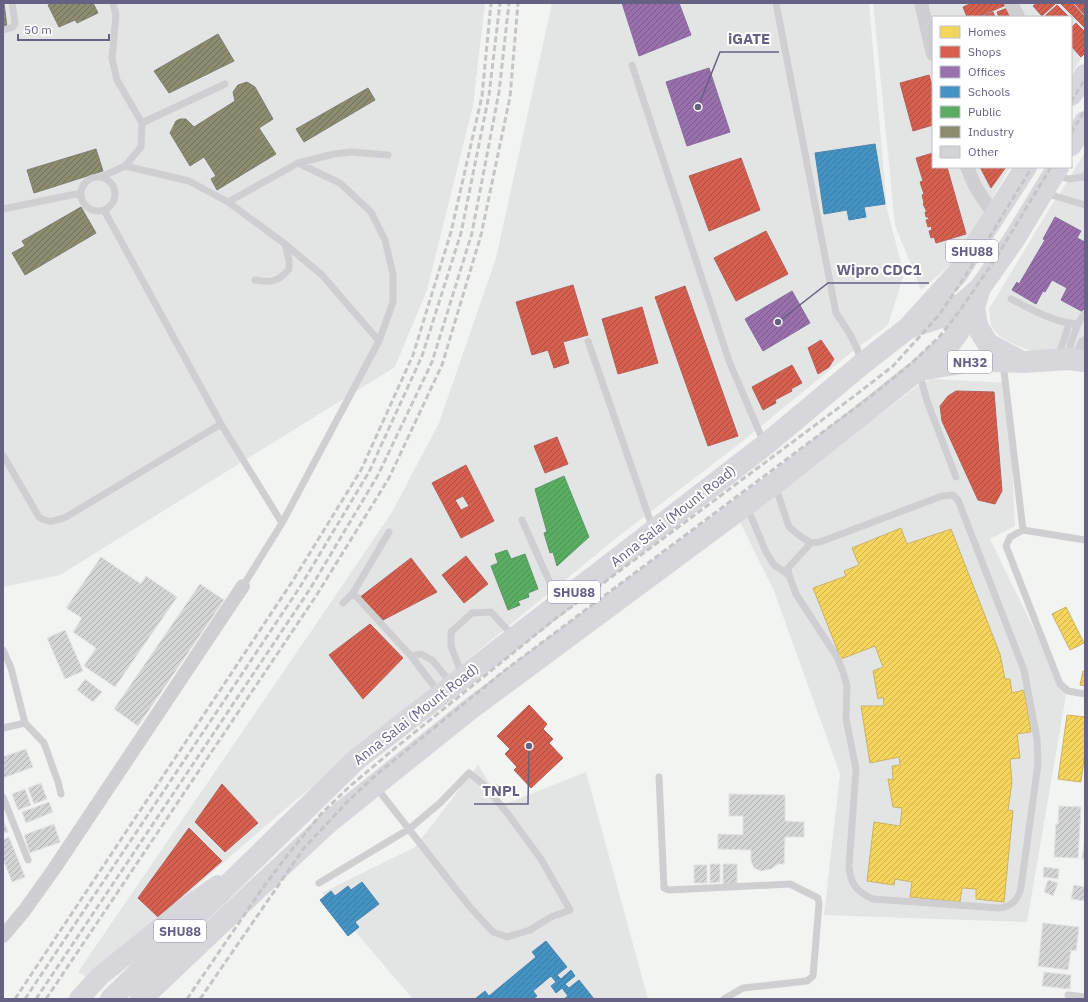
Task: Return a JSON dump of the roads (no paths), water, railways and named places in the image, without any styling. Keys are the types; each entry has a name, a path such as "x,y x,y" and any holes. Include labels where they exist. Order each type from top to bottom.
{"main road":[{"name":"Anna Salai (Mount Road)","path":"111,999 357,759 765,445 862,364 908,328 957,274 1025,168"},
{"name":"SHU88","path":"908,328 941,317 963,303 980,288 1013,241 1051,178"},
{"path":"980,288 974,307 978,326 988,344 1012,362 1074,356"},
{"name":"SHU88","path":"142,999 329,822 469,710 782,478 951,342 959,331 959,325 956,320 948,317 941,317"},
{"name":"NH32","path":"918,370 966,362 1012,362"},
{"path":"79,999 100,976 181,911 249,864"}],"street":[{"path":"921,3 932,50"},
{"path":"1011,3 1018,16"},
{"path":"968,168 975,186 988,206 999,211"},
{"path":"3,936 24,911 54,869 243,586"}],"lane":[{"path":"3,30 13,27 15,23 12,3"},
{"path":"100,177 110,182 115,192 113,203 104,210 99,211 88,208 84,204 81,193 82,188 89,179 100,177 125,166 141,147 142,123 117,80 112,59 116,15 113,3"},
{"path":"776,3 836,313 854,339 862,364"},
{"path":"632,65 729,360 765,445"},
{"path":"142,123 225,84"},
{"path":"228,202 298,163 334,154 351,152 388,155"},
{"path":"243,586 282,523 379,341 393,302 393,274 385,240 372,212 340,183 298,163"},
{"path":"125,166 188,181 228,202 285,244 322,275 379,341"},
{"path":"1051,178 1069,179 1083,177 1085,175"},
{"path":"1051,178 1085,205"},
{"path":"3,209 81,193"},
{"path":"104,210 221,424 282,523"},
{"path":"255,280 267,282 282,278 289,269 289,260 285,244"},
{"path":"1011,299 1041,314 1069,324 1078,324"},
{"path":"1074,356 1071,342 1078,324 1085,313"},
{"path":"1069,324 1074,356"},
{"path":"588,342 653,531"},
{"path":"1012,362 1022,530"},
{"path":"918,370 927,401 956,477"},
{"path":"3,455 38,517 45,522 52,522 66,517 221,424"},
{"path":"782,478 778,491 789,527 811,543 820,542 942,496 952,495 958,500 1024,670 1037,739 1038,764 1020,894 1010,905 999,908 873,899 858,891 851,881 849,876 849,866 856,769 846,719 847,686 837,657 796,594 788,575 788,568 811,543"},
{"path":"746,504 766,552 774,565 788,575"},
{"path":"522,520 559,603"},
{"path":"1085,540 1022,530 1010,537 1006,546 1060,684 1068,691 1085,694"},
{"path":"343,603 353,593 389,532"},
{"path":"353,593 411,656 434,686 452,685"},
{"path":"452,685 451,632 472,613 491,612 514,638"},
{"path":"3,650 11,668 25,722 44,743 61,794"},
{"path":"411,656 421,654 432,660 452,685"},
{"path":"3,728 25,722"},
{"path":"319,883 409,829 440,803 469,773 483,784 508,814 541,859 570,910 551,917 530,930 507,937 493,932 469,906 409,829 375,786"},
{"path":"659,777 664,888 669,890 790,884 818,898 819,904 813,976 807,981 743,988 724,999"},
{"path":"3,797 28,860"},
{"path":"1068,995 1085,997"}],"railway":[{"path":"15,999 292,582 361,470 413,355 451,232 482,96 491,3"},
{"path":"25,999 300,587 369,472 422,356 461,233 489,95 500,3"},
{"path":"36,999 310,589 378,475 432,362 472,233 499,92 509,3"},
{"path":"46,999 316,596 389,478 442,365 481,235 510,97 518,3"},
{"path":"1072,100 1085,79"},
{"path":"1072,131 1085,110"},
{"path":"187,999 262,889 286,857 321,814 349,787 555,619 893,366 939,315 970,269 1031,168"},
{"path":"200,999 304,848 349,800 376,775 504,671 871,396 913,362 940,336 958,313 996,258 1050,168"}],"place":[{"name":"iGATE","path":"698,107"},
{"name":"Wipro CDC1","path":"778,322"},
{"name":"TNPL","path":"529,746"}]}
